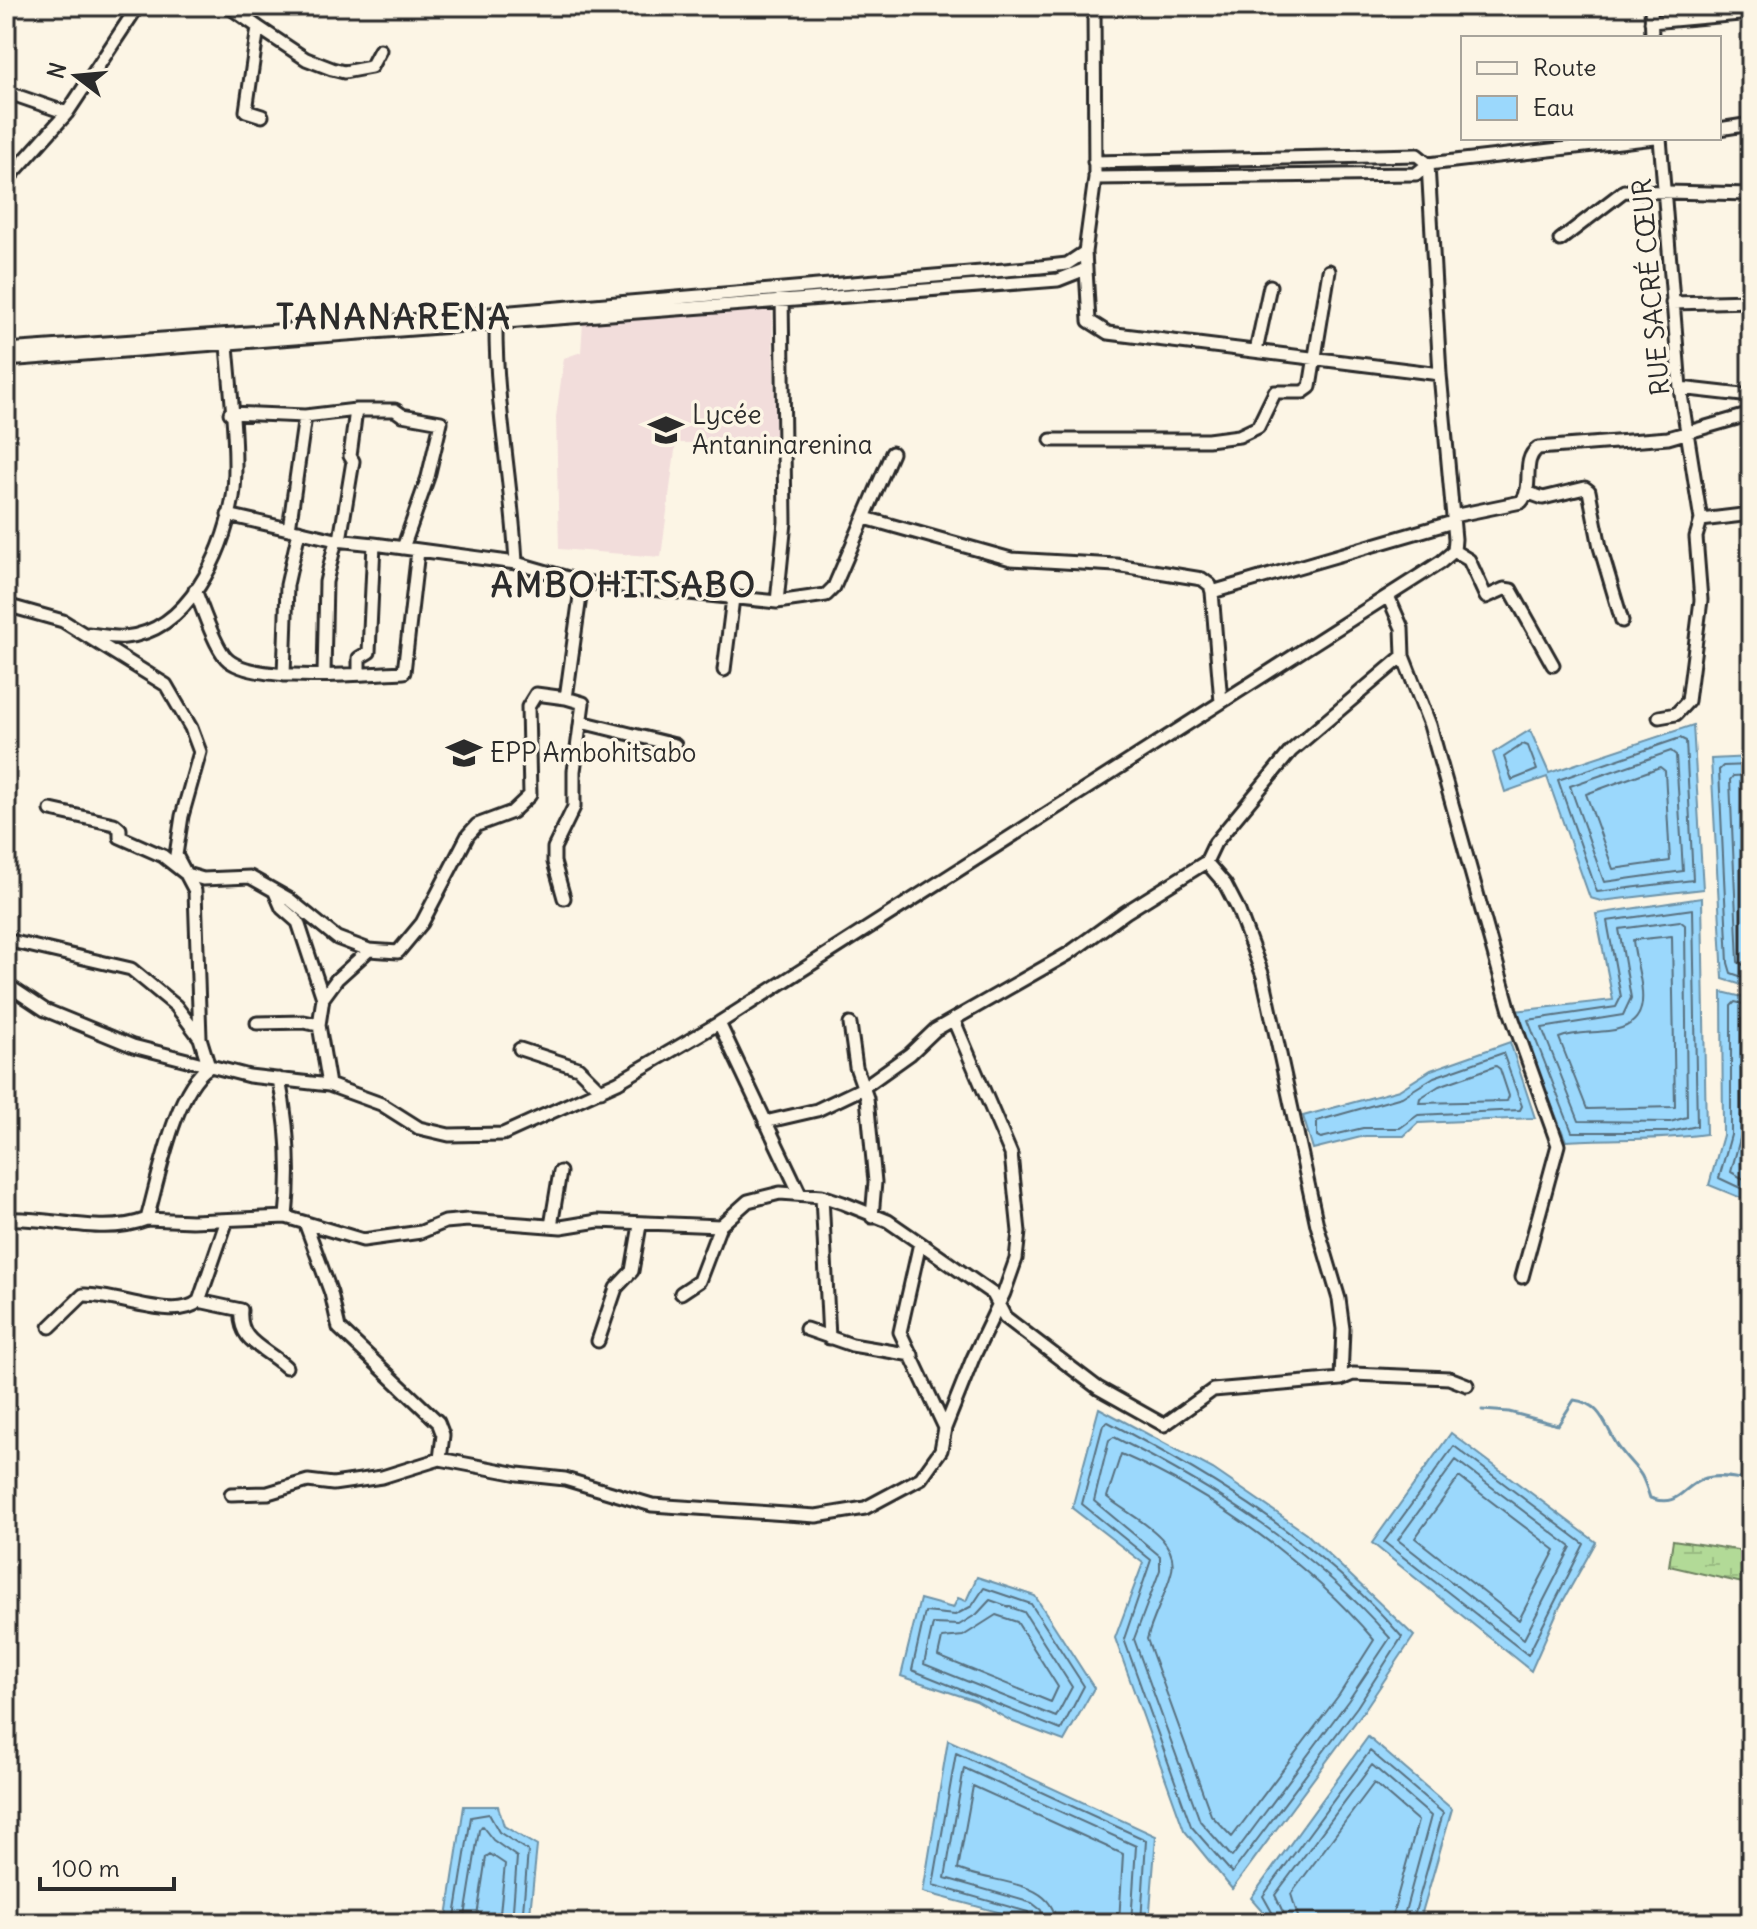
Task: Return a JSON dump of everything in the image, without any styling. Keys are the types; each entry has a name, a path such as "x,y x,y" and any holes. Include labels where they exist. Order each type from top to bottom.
{"street":[{"path":"6,181 67,113 138,6"},
{"path":"228,6 306,59 344,72 371,67 380,50"},
{"path":"1094,6 1095,178 1085,252 1089,321 1096,329 1440,374"},
{"path":"1651,6 1652,36"},
{"path":"1651,22 1751,13"},
{"path":"258,27 246,111 262,116"},
{"path":"6,92 67,113"},
{"path":"1721,129 1751,124"},
{"path":"1095,178 1416,174 1428,164 1640,140"},
{"name":"RUE SACRÉ CŒUR","path":"1658,140 1680,388 1701,520 1696,537 1701,600 1688,701 1676,714 1659,717"},
{"path":"1094,162 1417,155 1428,164 1454,551"},
{"path":"1560,240 1624,191 1751,194"},
{"path":"599,309 782,286 1067,264 1085,252"},
{"path":"6,350 31,353 86,350 599,309 882,294 1058,280 1086,269"},
{"path":"1051,440 1208,440 1250,433 1264,420 1275,392 1307,390 1316,359 1329,271"},
{"path":"881,278 882,294"},
{"path":"777,602 785,522 782,286"},
{"path":"1256,351 1270,286"},
{"path":"1672,303 1751,301"},
{"path":"502,317 495,375 507,446 516,563"},
{"path":"86,350 227,345 243,339"},
{"path":"84,633 125,637 162,625 195,590 207,572 234,494 227,345"},
{"path":"6,360 31,353"},
{"path":"1680,388 1751,396"},
{"path":"230,413 305,416 356,410 395,410 402,415 441,422 403,548"},
{"path":"324,674 326,582 338,540 356,410"},
{"path":"1212,592 1453,519 1521,502 1526,492 1529,456 1538,448 1647,441 1751,414"},
{"path":"284,675 287,585 305,416"},
{"path":"228,515 338,540 516,563 582,582 777,602 826,595 834,587 892,453"},
{"path":"1526,492 1543,498 1585,488 1589,491 1600,547 1622,621"},
{"path":"1701,520 1751,514"},
{"path":"865,518 1011,559 1116,565 1202,579 1210,585 1212,592 1221,702"},
{"path":"359,673 359,658 369,652 374,544"},
{"path":"195,590 225,658 238,666 302,677 404,672 418,551"},
{"path":"6,984 45,1010 91,1031 209,1067 329,1085 381,1104 419,1128 449,1135 503,1134 601,1091 719,1023 1454,551"},
{"path":"1454,551 1469,560 1486,597 1504,589 1511,590 1553,665"},
{"path":"566,698 582,582"},
{"path":"1388,596 1402,628 1403,656 1430,725 1510,1011 1558,1145 1522,1277"},
{"path":"724,670 733,598"},
{"path":"6,605 63,621 166,685 191,728 200,752 177,837 176,855 195,891 200,1038 209,1067"},
{"path":"765,1122 817,1110 861,1089 910,1054 935,1030 1068,954 1126,912 1206,862 1215,843 1283,758 1403,656"},
{"path":"51,810 114,824 120,829 120,837 163,856 186,874 203,879 250,877 274,890 337,938 369,950 392,954 408,944 468,835 477,825 495,820 525,803 530,795 531,697 536,694 566,698 583,703 572,818 554,848 554,862 564,898"},
{"path":"581,722 675,745"},
{"path":"1206,862 1225,884 1238,909 1263,976 1317,1225 1339,1299 1343,1329 1341,1379"},
{"path":"274,890 282,908 298,922 323,998 319,1025 329,1085"},
{"path":"6,940 131,969 176,1006 200,1038"},
{"path":"323,998 337,979 369,950"},
{"path":"231,1494 268,1493 308,1481 333,1484 382,1477 440,1459 518,1474 565,1479 652,1505 690,1510 816,1516 865,1508 921,1478 941,1450 945,1428 997,1302 1007,1285 1018,1246 1020,1216 1016,1180 1000,1123 954,1021"},
{"path":"257,1023 304,1022 319,1025"},
{"path":"719,1023 800,1194"},
{"path":"850,1024 861,1089 867,1098 875,1182 872,1217"},
{"path":"520,1049 578,1068 601,1091"},
{"path":"147,1219 192,1083 209,1067"},
{"path":"279,1079 286,1114 290,1175 286,1217"},
{"path":"551,1226 560,1172"},
{"path":"681,1293 699,1281 720,1226 748,1201 780,1193 822,1196 888,1221 993,1294 1005,1317 1098,1388 1164,1425 1213,1390 1341,1379 1353,1374 1449,1378 1467,1385"},
{"path":"822,1196 829,1338"},
{"path":"6,1219 44,1218 113,1227 147,1219 286,1217 363,1240 421,1232 445,1222 551,1226 598,1221 720,1226"},
{"path":"50,1327 83,1295 187,1309 199,1301 227,1220"},
{"path":"306,1225 331,1293 339,1328 438,1422 443,1435 440,1459"},
{"path":"598,1341 616,1288 632,1271 640,1225"},
{"path":"920,1243 900,1332 945,1428"},
{"path":"199,1301 241,1310 239,1328 245,1336 286,1367"},
{"path":"806,1329 829,1338 912,1355"}],"shaded area":[{"name":"Lycée Antaninarenina","path":"772,307 776,443 676,443 661,557 559,549 556,417 564,358 581,352 583,322"}],"green space":[{"path":"1673,1540 1751,1552 1751,1585 1669,1566"}],"water":[{"path":"1693,725 1703,889 1601,901 1590,898 1547,777 1505,792 1493,753 1530,730 1549,773"},
{"path":"1751,757 1751,988 1723,979 1711,759"},
{"path":"1702,898 1706,1134 1566,1141 1514,1011 1613,1000 1596,914"},
{"path":"1722,992 1751,999 1751,1202 1709,1185 1723,1135"},
{"path":"1510,1042 1535,1118 1418,1123 1404,1136 1365,1136 1313,1149 1303,1116 1399,1090 1431,1070"},
{"path":"1099,1408 1213,1469 1306,1533 1414,1636 1363,1712 1232,1889 1184,1830 1115,1638 1143,1563 1072,1508"},
{"path":"1451,1433 1596,1542 1558,1610 1531,1671 1372,1543"},
{"path":"977,1577 1035,1596 1094,1688 1064,1741 1013,1722 976,1701 901,1676 920,1599 953,1608 958,1598 966,1601"},
{"path":"1368,1737 1452,1809 1419,1923 1273,1923 1251,1898"},
{"path":"948,1740 1156,1836 1149,1923 1039,1923 923,1892"},
{"path":"464,1806 498,1806 504,1826 537,1846 529,1923 446,1923"}],"waterway":[{"path":"1482,1410 1509,1412 1558,1425 1574,1400 1584,1402 1603,1418 1620,1449 1641,1475 1650,1498 1660,1501 1675,1498 1706,1478 1751,1480"}],"place":[{"name":"Lycée Antaninarenina","path":"666,430"},
{"name":"EPP Ambohitsabo","path":"464,753"}],"district":[{"name":"TANANARENA","path":"394,317"},
{"name":"AMBOHITSABO","path":"624,585"}]}
